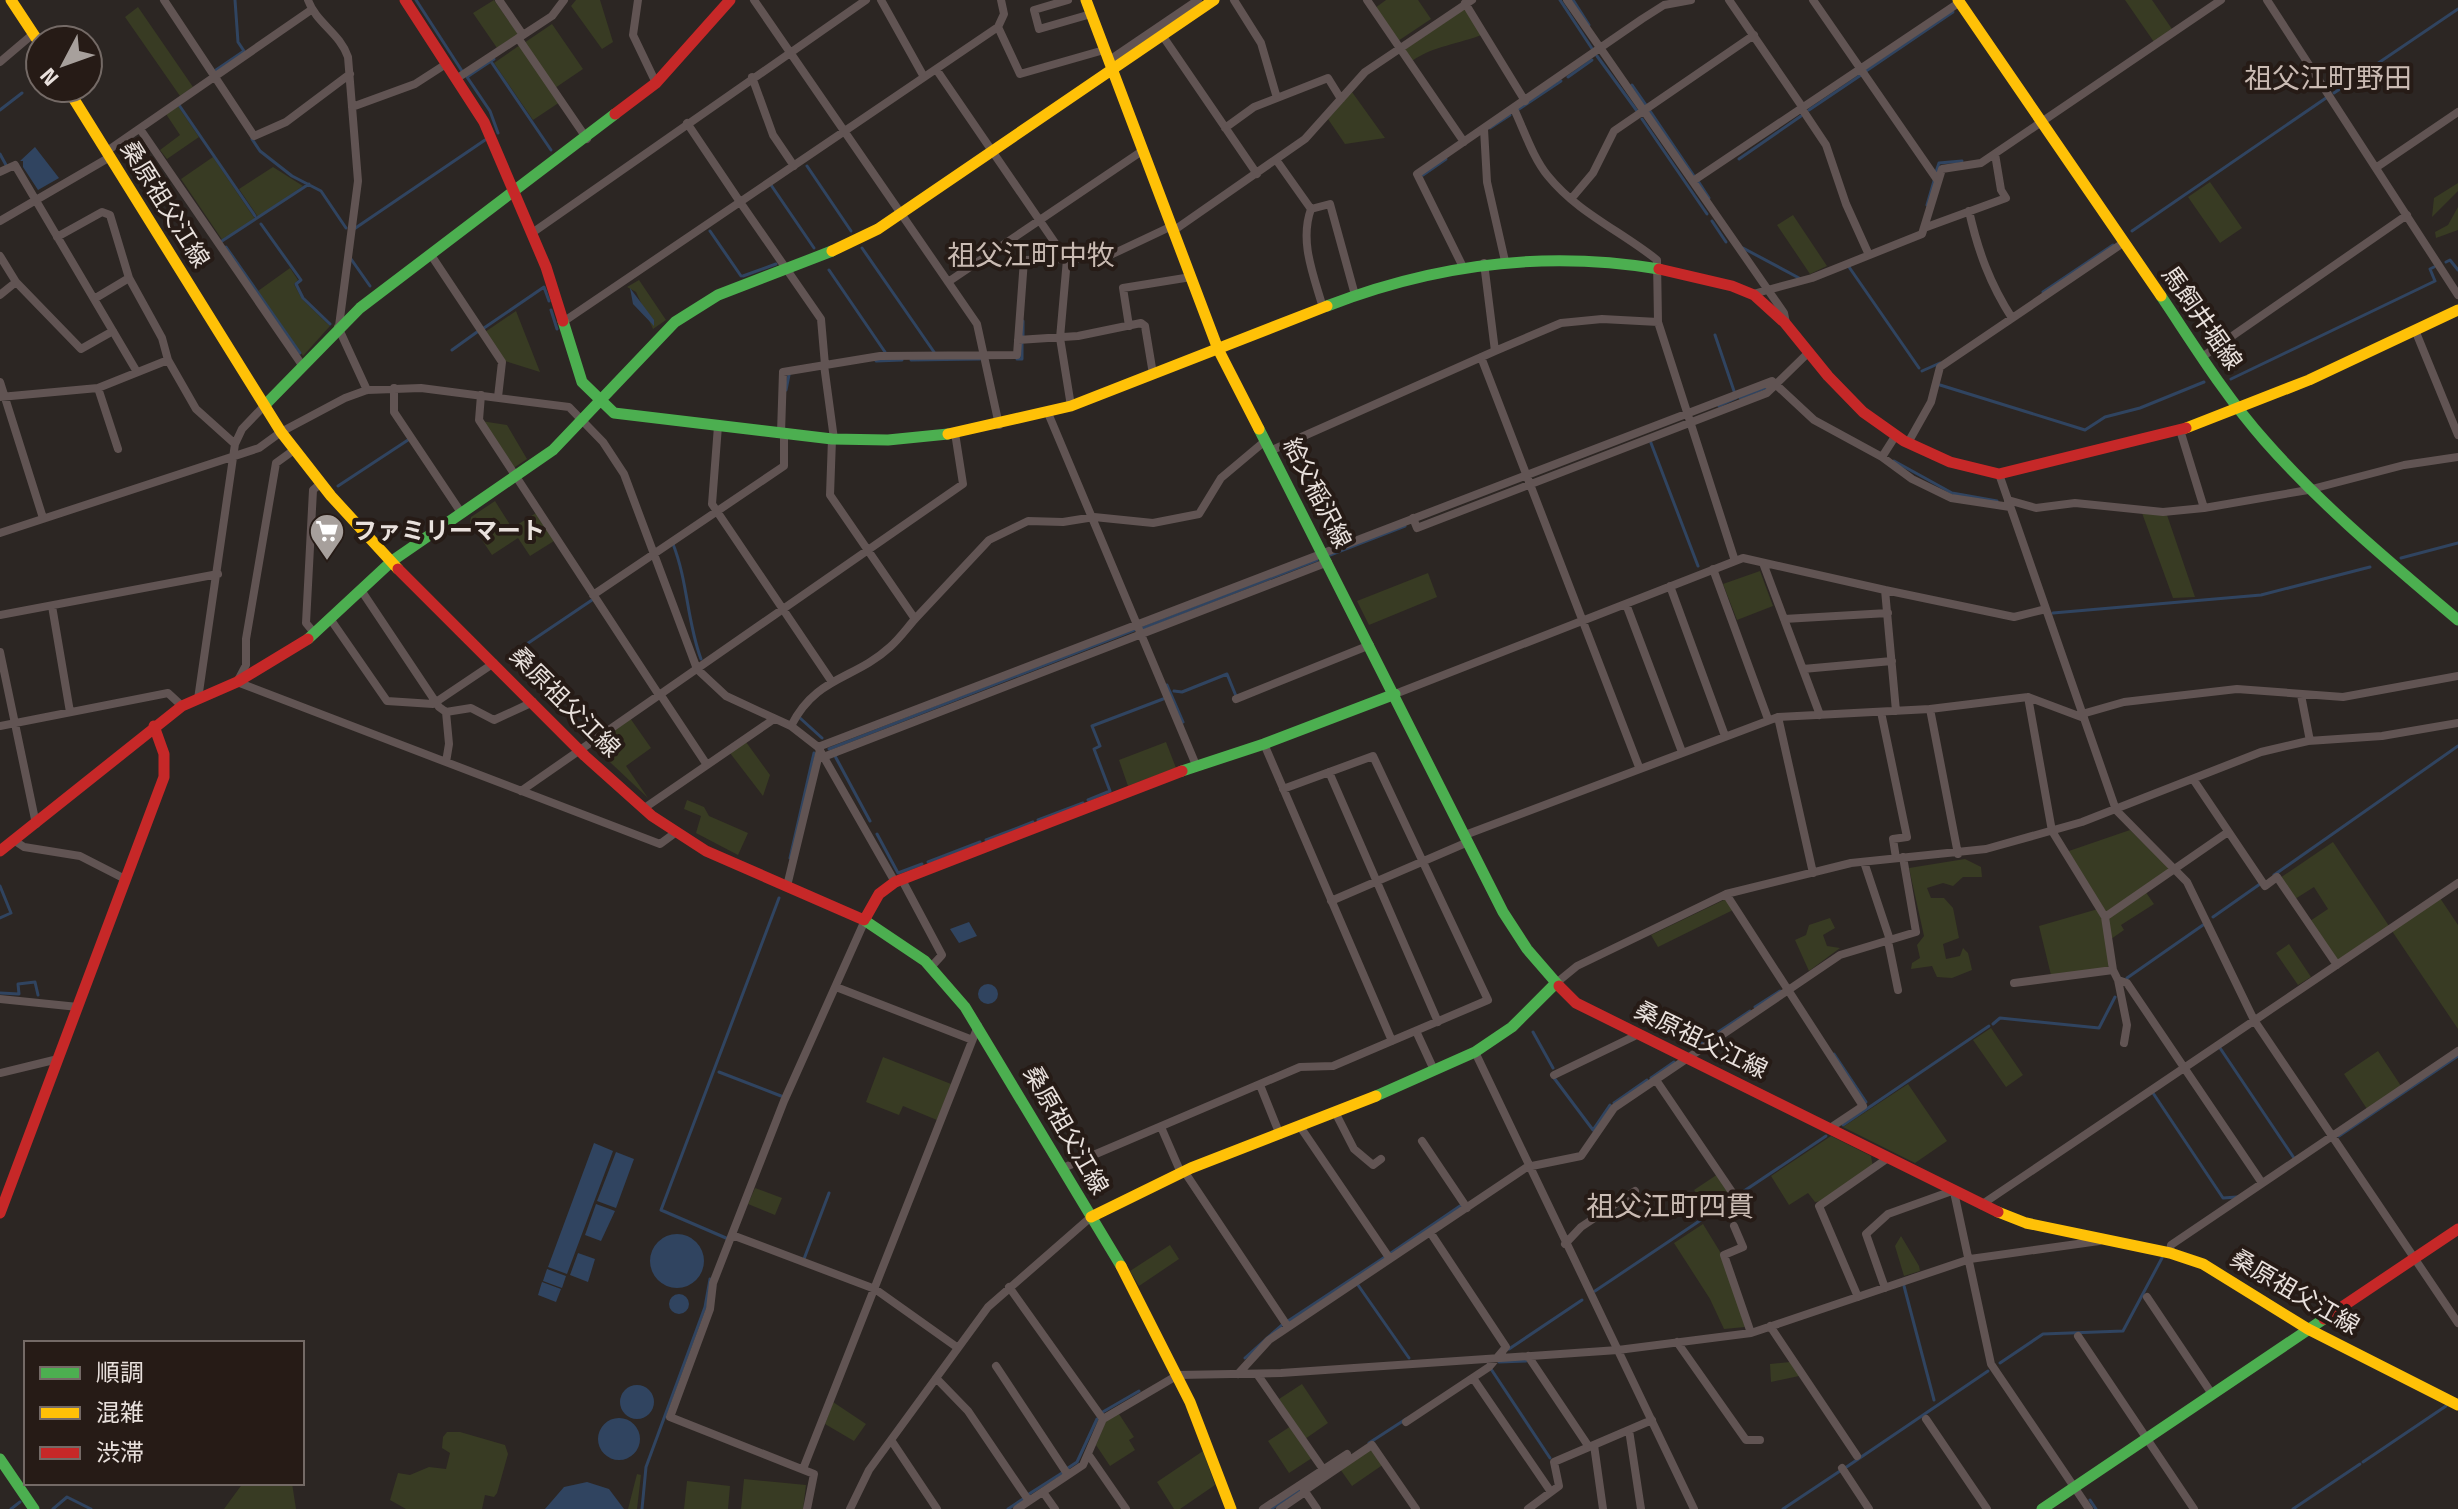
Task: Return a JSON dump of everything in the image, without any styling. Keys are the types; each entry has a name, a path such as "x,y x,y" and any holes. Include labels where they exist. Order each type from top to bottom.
{"street":[{"path":"11,0 27,24"},
{"path":"164,0 254,136 286,122 350,74"},
{"path":"308,0 311,10 343,42 350,74 358,181 339,326 367,390"},
{"path":"405,0 484,122 532,233 582,382 614,413 833,439 888,440 955,433 1071,406 1355,295 1421,273 1484,263 1553,259 1680,271 1753,294 1786,323 1862,412 1896,435 1963,467 1999,474 2180,430 2239,410 2457,314"},
{"path":"499,0 587,139"},
{"path":"456,79 552,16 564,0"},
{"path":"638,0 633,35 656,83"},
{"path":"198,699 235,444 242,429 339,326 587,139 656,83 730,0"},
{"path":"754,0 977,324 999,425"},
{"path":"532,233 866,0"},
{"path":"881,0 924,77"},
{"path":"563,322 998,27 1004,14 1001,0"},
{"path":"1068,0 1034,10 1039,29 1091,14"},
{"name":"給父稲沢線","path":"1086,0 1218,349 1525,951 1555,984"},
{"path":"0,851 182,706 237,682 301,646 392,561 515,477 584,422 649,347 680,318 718,295 846,246 901,213 992,151 1107,61 1198,0"},
{"path":"1234,0 1261,43 1277,98"},
{"path":"1367,0 1464,142"},
{"path":"1567,0 1784,313 1786,323"},
{"path":"1463,267 1417,174 1664,5 1691,0"},
{"path":"1729,0 1826,145 1846,204 1869,255"},
{"path":"1813,0 1938,181"},
{"path":"1753,294 1812,278 1922,234 1942,169 1981,163 2221,0"},
{"path":"2267,0 2458,295"},
{"path":"998,27 1020,74 1107,61 1162,35 1212,1"},
{"path":"593,595 784,466 783,372 880,356 1017,355 1024,260 1104,258 1172,228 1277,161 1305,139 1365,72 1467,1 1525,101"},
{"path":"1693,181 1959,1"},
{"name":"馬飼井堀線","path":"1959,1 2239,410 2308,490 2458,620"},
{"path":"0,221 109,154 311,10"},
{"path":"1162,35 1257,174"},
{"path":"1571,199 1593,173 1614,131 1754,35"},
{"path":"0,62 24,47"},
{"path":"352,107 415,84 446,64"},
{"path":"936,69 1067,259 1060,338 1071,406"},
{"path":"752,77 773,135 794,166"},
{"path":"1225,128 1254,107 1328,78 1341,99"},
{"name":"桑原祖父江線","path":"77,104 281,432 320,484 392,561 643,809 675,833 737,866 866,917 932,966 965,1004 1091,1217 1183,1172 1336,1114 1475,1052 1512,1027 1555,984 1576,1003 1981,1205 2026,1223 2170,1253 2233,1280 2308,1329 2458,1405"},
{"path":"1514,109 1546,174 1593,219 1630,239 1657,260 1658,322 1735,561"},
{"path":"2377,167 2458,112"},
{"path":"687,123 821,319 833,439 830,495 915,619"},
{"path":"140,129 302,365"},
{"path":"1484,129 1487,182 1505,261"},
{"path":"948,282 1142,151"},
{"path":"1924,228 2006,198 2001,190 1995,154"},
{"path":"1277,161 1311,209"},
{"path":"0,172 15,165 137,372"},
{"path":"1311,209 1330,204 1355,295"},
{"path":"1311,209 1307,221 1308,255 1323,308"},
{"path":"1969,211 1988,276 2012,318"},
{"path":"57,237 106,212 129,278 162,338 168,360 196,409 235,444"},
{"path":"2202,357 2407,215"},
{"path":"1909,441 1931,402 1940,367 2123,243"},
{"path":"431,255 502,362 498,397"},
{"path":"0,256 16,282 81,349 113,331"},
{"path":"1484,263 1495,351"},
{"path":"1129,326 1123,288 1191,277"},
{"path":"94,299 129,278"},
{"path":"0,295 16,282"},
{"path":"791,726 802,704 890,647 989,540 1028,521 1063,522 1094,517 1153,523 1199,514 1221,478 1268,446 1561,323 1602,319 1658,322"},
{"path":"1018,340 1060,338 1145,326 1153,374"},
{"path":"2415,330 2458,435"},
{"path":"1413,518 1417,528 1776,388 1809,352"},
{"path":"1481,357 1639,767"},
{"path":"2,397 98,388 168,360"},
{"path":"822,751 1139,634 1413,518 1772,381 1776,388 1830,432 1882,457 1912,479 1951,498 2036,508 2075,503 2163,512 2204,508 2308,490 2404,465 2458,457"},
{"path":"0,382 2,397 43,518"},
{"path":"98,388 118,449"},
{"path":"394,388 394,412 462,514"},
{"path":"0,533 259,448 281,432 367,390 394,388 481,395 569,407 603,442 624,474 656,551 697,669 726,696 791,726 822,751 942,955 932,966"},
{"path":"481,395 479,420 707,765"},
{"path":"1048,413 1196,765"},
{"path":"718,426 712,504 832,682"},
{"path":"2180,430 2204,508"},
{"path":"521,791 963,484 955,433"},
{"path":"1882,457 1896,435"},
{"path":"237,682 246,665 246,639 276,463 294,450"},
{"path":"1999,474 2116,810 2187,882 2254,1020 2458,1323"},
{"path":"315,634 306,623 313,490 320,484"},
{"path":"822,751 1135,625 1326,557"},
{"path":"807,1509 814,1474 670,1417 710,1309 713,1283 784,1101 879,894 898,881 1196,765 1264,744 1743,558 2014,617 2046,609"},
{"path":"1763,563 1820,715"},
{"path":"1713,569 1773,718 1813,873"},
{"path":"0,615 218,574"},
{"path":"1670,586 1725,736"},
{"path":"361,590 436,702 446,712 449,744 446,762"},
{"path":"1885,590 1896,711"},
{"path":"1626,604 1682,752"},
{"path":"52,606 70,712"},
{"path":"1784,619 1888,613"},
{"path":"331,620 387,701 436,702 494,663"},
{"path":"1236,699 1370,645"},
{"path":"0,652 36,825"},
{"path":"1803,669 1892,661"},
{"path":"1331,901 1466,839 1639,767 1773,718 1930,709 2028,697 2083,716 2124,702 2237,689 2343,697 2458,676"},
{"path":"237,682 660,844 675,833"},
{"path":"0,726 168,693 182,706"},
{"path":"2301,695 2310,741"},
{"path":"2028,697 2052,831 2105,917 2113,970 2127,1025 2124,1043"},
{"path":"446,712 471,708 494,720 533,702"},
{"path":"1930,709 1958,854"},
{"path":"1238,1374 1269,1340 1527,1167 1581,1156 1614,1108 1840,955 1916,932 1893,839 1907,837 1881,712"},
{"path":"643,809 774,719"},
{"path":"1555,984 1577,966 1726,894 1864,862 1958,854 2052,831 2116,810 2261,752 2310,741 2394,734 2458,723"},
{"path":"0,1213 165,770 154,726"},
{"path":"1264,744 1392,1041"},
{"path":"787,886 822,751"},
{"path":"1063,1168 1300,1067 1333,1066 1488,1000 1373,756 1283,789"},
{"path":"1329,772 1438,1022"},
{"path":"2193,779 2265,886 2277,877 2337,965"},
{"path":"2105,917 2228,832"},
{"path":"15,841 24,847 80,856 125,879"},
{"path":"1864,862 1889,940 1898,990"},
{"path":"1981,1205 2458,883"},
{"path":"1726,894 1863,1106 1830,1128"},
{"path":"2014,983 2113,970"},
{"path":"2118,980 2127,983 2262,1183"},
{"path":"836,987 970,1039"},
{"path":"0,999 78,1007"},
{"path":"803,1469 970,1039 978,1026"},
{"path":"1416,1031 1434,1070"},
{"path":"1554,1075 1640,1034"},
{"path":"2170,1253 2171,1245 2458,1051"},
{"path":"1475,1052 1527,1167 1694,1509"},
{"path":"0,1073 58,1059"},
{"path":"1656,1080 1732,1192"},
{"path":"1260,1085 1280,1135"},
{"path":"1336,1114 1361,1158 1373,1165 1381,1159"},
{"path":"1161,1127 1183,1172 1288,1327"},
{"path":"1301,1128 1390,1259"},
{"path":"1422,1141 1467,1208"},
{"path":"1858,1297 1819,1206 1888,1158"},
{"path":"1565,1244 1581,1227 1635,1191"},
{"path":"1885,1288 1866,1234 1888,1214 1954,1191 1991,1364 2089,1509"},
{"path":"850,1509 869,1470 988,1307 1091,1217 1178,1375 1205,1432 1231,1509"},
{"path":"1734,1226 1743,1247 1724,1255 1751,1333"},
{"path":"2042,1509 2458,1229"},
{"path":"1406,1422 1473,1378 1506,1347 1430,1232"},
{"path":"732,1235 875,1289 958,1348"},
{"path":"1017,1509 1083,1465 1103,1419 1178,1375 1257,1374 1618,1350 1751,1333 1970,1259 2104,1240"},
{"path":"1009,1287 1103,1419"},
{"path":"2147,1297 2212,1394"},
{"path":"1770,1326 1857,1456"},
{"path":"2078,1336 2194,1509"},
{"path":"1677,1342 1746,1440 1760,1440"},
{"path":"1528,1356 1591,1446 1603,1509"},
{"path":"996,1366 1068,1475"},
{"path":"1257,1374 1323,1469"},
{"path":"936,1378 968,1411 1029,1501"},
{"path":"1473,1378 1551,1492"},
{"path":"1926,1419 1987,1509"},
{"path":"1528,1509 1559,1486 1554,1462 1652,1420"},
{"path":"1629,1430 1641,1509"},
{"path":"891,1440 937,1509"},
{"path":"1263,1509 1303,1489 1372,1445 1416,1509"},
{"path":"1088,1454 1126,1509"},
{"path":"1280,1509 1323,1469 1347,1454"},
{"path":"0,1459 34,1509"},
{"path":"1842,1468 1869,1509"},
{"path":"1303,1489 1317,1509"},
{"path":"1043,1492 1055,1509"}],"green space":[{"path":"494,0 518,34 497,48 473,13"},
{"path":"576,0 600,0 613,42 602,49 571,6"},
{"path":"1386,0 1418,0 1431,19 1398,41 1375,8"},
{"path":"2125,0 2152,0 2172,29 2154,42"},
{"path":"138,7 193,87 180,96 125,17"},
{"path":"1466,8 1484,34 1437,49 1412,61 1404,50"},
{"path":"552,24 583,69 555,88 524,43"},
{"path":"520,45 560,102 533,120 494,63"},
{"path":"1352,92 1385,138 1345,144 1328,119"},
{"path":"178,106 199,137 167,159 160,150 180,135 166,114"},
{"path":"213,157 255,219 223,241 181,179"},
{"path":"273,167 303,186 258,217 239,189"},
{"path":"2210,182 2242,228 2220,243 2188,197"},
{"path":"2458,183 2458,191 2432,217 2434,198"},
{"path":"2458,207 2458,230 2436,238 2435,232 2448,225"},
{"path":"1793,215 1827,266 1810,274 1777,225"},
{"path":"290,268 298,280 294,284 302,299 330,326 303,356 258,291"},
{"path":"639,280 666,320 653,329 636,292 627,287"},
{"path":"516,311 540,372 505,361 485,332"},
{"path":"481,421 507,425 527,459 512,469"},
{"path":"495,501 512,528 536,513 554,541 530,556 518,538 492,555 470,522 471,517"},
{"path":"2142,513 2167,515 2195,597 2173,598"},
{"path":"1760,571 1773,606 1737,620 1723,584"},
{"path":"1428,573 1437,597 1369,625 1357,601"},
{"path":"630,718 651,748 626,766 648,798 594,747 594,743"},
{"path":"746,742 770,775 763,796 730,753"},
{"path":"1166,742 1176,768 1128,786 1119,760"},
{"path":"687,800 704,807 709,816 748,833 738,855 696,833 701,816 684,809"},
{"path":"2130,830 2170,869 2107,913 2066,852"},
{"path":"2333,842 2389,926 2336,961 2310,921 2328,909 2314,887 2295,899 2280,878"},
{"path":"1965,859 1981,867 1982,877 1963,877 1953,886 1943,883 1927,888 1931,898 1944,898 1953,908 1959,938 1943,944 1946,959 1960,956 1963,948 1968,953 1972,970 1952,978 1937,977 1932,966 1911,969 1912,963 1920,958 1917,945 1924,936 1909,868"},
{"path":"2145,891 2154,904 2121,925 2124,930 2111,939 2107,917"},
{"path":"2440,898 2458,925 2458,1029 2392,931"},
{"path":"1726,899 1733,910 1658,947 1651,935"},
{"path":"2098,909 2104,921 2107,969 2051,975 2039,926"},
{"path":"1830,918 1835,928 1823,935 1827,946 1840,948 1809,971 1795,940 1806,935 1809,925"},
{"path":"2289,944 2311,977 2298,985 2276,953"},
{"path":"1991,1028 2023,1075 2006,1087 1973,1040"},
{"path":"2378,1051 2401,1086 2367,1109 2344,1074"},
{"path":"883,1057 951,1084 937,1120 903,1106 899,1115 866,1102"},
{"path":"1908,1084 1947,1141 1915,1163 1843,1127"},
{"path":"1831,1136 1871,1156 1873,1167 1822,1201 1815,1202 1808,1193 1789,1205 1771,1176"},
{"path":"1718,1174 1731,1194 1708,1210 1694,1190"},
{"path":"755,1188 782,1198 775,1215 748,1204"},
{"path":"1703,1224 1722,1255 1745,1327 1724,1329 1710,1299 1674,1243"},
{"path":"1901,1236 1920,1271 1904,1276 1895,1246"},
{"path":"1170,1245 1179,1259 1139,1286 1130,1271"},
{"path":"1790,1362 1799,1376 1771,1382 1770,1364"},
{"path":"1302,1384 1328,1423 1305,1439 1279,1399"},
{"path":"833,1402 866,1424 854,1441 825,1424"},
{"path":"1119,1414 1134,1437 1129,1440 1135,1450 1110,1466 1096,1445 1106,1421"},
{"path":"1291,1426 1312,1458 1289,1473 1268,1441"},
{"path":"447,1432 460,1432 505,1445 508,1454 494,1497 485,1495 482,1509 406,1509 390,1500 398,1473 410,1475 429,1467 446,1469 450,1453 442,1448"},
{"path":"1372,1447 1384,1464 1352,1486 1340,1469"},
{"path":"1203,1451 1215,1485 1180,1509 1174,1509 1157,1482"},
{"path":"637,1474 641,1475 637,1509 628,1509"},
{"path":"744,1479 806,1485 803,1509 741,1509"},
{"path":"687,1481 730,1486 728,1509 684,1509"},
{"path":"242,1485 292,1485 296,1509 224,1509"}],"water":[{"path":"35,147 59,178 38,190 23,167 23,161 20,161"},
{"path":"630,288 654,320 654,326 633,304"},
{"path":"969,922 977,936 959,943 950,929"},
{"path":"988,984 995,987 998,994 995,1001 988,1004 981,1001 978,994 981,987"},
{"path":"594,1143 613,1151 567,1274 548,1267"},
{"path":"616,1152 634,1159 616,1208 597,1201"},
{"path":"596,1204 615,1211 601,1241 585,1235"},
{"path":"677,1234 696,1242 704,1261 696,1280 677,1288 658,1280 650,1261 658,1242"},
{"path":"578,1253 595,1259 588,1282 570,1275"},
{"path":"547,1269 566,1276 562,1288 543,1281"},
{"path":"542,1282 561,1289 556,1302 538,1295"},
{"path":"679,1294 686,1297 689,1304 686,1311 679,1314 672,1311 669,1304 672,1297"},
{"path":"637,1385 649,1390 654,1402 649,1414 637,1419 625,1414 620,1402 625,1390"},
{"path":"619,1418 634,1424 640,1439 634,1454 619,1460 604,1454 598,1439 604,1424"},
{"path":"587,1482 609,1489 624,1509 545,1509 564,1487"}],"waterway":[{"path":"216,70 244,51 238,42 235,0"},
{"path":"416,0 462,71"},
{"path":"1560,0 1593,50"},
{"path":"1573,0 1589,25"},
{"path":"2334,93 2458,9"},
{"path":"1866,71 1953,12"},
{"path":"1597,56 1637,111"},
{"path":"494,59 467,77 490,111 498,133"},
{"path":"1568,77 1592,60"},
{"path":"492,63 551,150"},
{"path":"1809,110 1861,75"},
{"path":"1519,109 1561,81"},
{"path":"1632,85 1646,105"},
{"path":"0,110 22,93"},
{"path":"2132,231 2326,98"},
{"path":"179,105 255,216"},
{"path":"1650,111 1694,176"},
{"path":"1490,128 1510,115"},
{"path":"1739,159 1801,116"},
{"path":"1642,119 1707,214"},
{"path":"252,139 260,151 292,176 321,191 346,228"},
{"path":"354,229 485,140"},
{"path":"0,154 6,165"},
{"path":"1423,175 1446,159"},
{"path":"1936,172 1939,163 1962,161"},
{"path":"807,166 851,231"},
{"path":"1698,181 1709,198"},
{"path":"1927,205 1934,181"},
{"path":"222,241 309,184"},
{"path":"771,185 814,248"},
{"path":"1712,221 1726,242"},
{"path":"261,224 301,280 296,284 303,298 330,324"},
{"path":"710,231 741,276"},
{"path":"2043,292 2113,245"},
{"path":"226,247 300,353"},
{"path":"862,248 934,352"},
{"path":"1743,248 1799,278"},
{"path":"351,259 370,286"},
{"path":"2446,262 2450,260 2458,270"},
{"path":"743,276 776,264"},
{"path":"1849,267 1919,368"},
{"path":"2231,379 2435,281 2430,269 2434,267"},
{"path":"829,270 885,352"},
{"path":"484,328 544,287 549,301"},
{"path":"551,310 557,329"},
{"path":"1023,321 1023,337"},
{"path":"452,350 477,332"},
{"path":"1715,335 1734,391"},
{"path":"1017,359 1022,359 1022,344"},
{"path":"911,360 980,359"},
{"path":"876,361 902,360"},
{"path":"1922,371 1940,363"},
{"path":"786,390 789,375"},
{"path":"1940,385 2085,430 2105,417 2140,408 2204,382"},
{"path":"1740,398 1770,386"},
{"path":"1719,406 1736,398"},
{"path":"338,486 408,440"},
{"path":"1651,443 1698,566"},
{"path":"1894,461 1952,493 1997,501"},
{"path":"1330,555 1405,526"},
{"path":"2401,558 2458,543"},
{"path":"673,544 701,659"},
{"path":"1143,628 1317,560"},
{"path":"2053,613 2261,595 2370,567"},
{"path":"509,656 592,600"},
{"path":"829,749 1134,630"},
{"path":"1174,691 1182,692 1227,674 1236,696"},
{"path":"1167,685 1183,722"},
{"path":"1088,800 1110,791 1094,749 1100,746 1092,726 1163,699"},
{"path":"800,718 822,738"},
{"path":"2274,875 2458,746"},
{"path":"790,858 814,753"},
{"path":"835,756 870,821"},
{"path":"1038,820 1083,803"},
{"path":"986,840 1033,822"},
{"path":"877,834 898,873 922,864"},
{"path":"928,862 980,842"},
{"path":"2213,917 2260,884"},
{"path":"0,886 11,913 0,918"},
{"path":"726,1238 661,1210 779,898"},
{"path":"2127,978 2203,925"},
{"path":"0,993 19,994 18,984 35,982 38,995"},
{"path":"1755,1007 1780,991"},
{"path":"1993,1024 2000,1018 2099,1028 2115,997"},
{"path":"1694,1048 1750,1011"},
{"path":"1843,1125 1989,1026"},
{"path":"1533,1032 1553,1068"},
{"path":"2220,1048 2294,1158"},
{"path":"1834,1054 1866,1102"},
{"path":"2339,1136 2458,1056"},
{"path":"1651,1078 1674,1062"},
{"path":"719,1072 781,1096"},
{"path":"1554,1078 1593,1130 1610,1105"},
{"path":"1614,1103 1647,1080"},
{"path":"2153,1093 2223,1198 2237,1197"},
{"path":"1595,1291 1826,1136"},
{"path":"804,1259 829,1193"},
{"path":"1391,1253 1460,1206"},
{"path":"1288,1321 1385,1257"},
{"path":"2000,1363 2043,1334 2123,1331 2162,1258"},
{"path":"642,1509 646,1467 705,1307 710,1279"},
{"path":"1358,1285 1409,1358"},
{"path":"1904,1286 1934,1400"},
{"path":"1509,1349 1582,1300"},
{"path":"1245,1358 1283,1324"},
{"path":"1499,1362 1526,1361"},
{"path":"1491,1369 1550,1458"},
{"path":"1845,1468 1988,1371"},
{"path":"1101,1413 1139,1391"},
{"path":"2363,1462 2446,1406"},
{"path":"1068,1468 1077,1462 1097,1419"},
{"path":"1369,1443 1406,1419"},
{"path":"2293,1509 2360,1464"},
{"path":"1783,1509 1840,1471"},
{"path":"1029,1494 1062,1473"},
{"path":"1271,1509 1299,1490"},
{"path":"53,1509 67,1497 91,1509"},
{"path":"1008,1509 1023,1499"},
{"path":"2090,1500 2096,1509"},
{"path":"11,1509 20,1502"}],"traffic: fast":[{"path":"265,405 360,308 615,114"},
{"path":"308,639 392,561 553,450 675,322 718,295 832,251"},
{"path":"1327,306 1408,280 1491,265 1574,261 1659,269"},
{"path":"2161,296 2210,370 2265,441 2358,534 2458,620"},
{"path":"563,321 582,382 614,413 832,439 888,440 948,434"},
{"path":"1259,429 1503,912 1527,949 1559,986"},
{"path":"1182,771 1264,744 1395,694"},
{"path":"864,920 925,961 965,1007 1121,1266"},
{"path":"1376,1096 1475,1052 1512,1027 1555,984"},
{"path":"2042,1509 2324,1319"},
{"path":"0,1459 34,1509"}],"traffic: slow":[{"path":"11,0 27,24"},
{"path":"1086,0 1218,349 1259,429"},
{"path":"832,251 878,229 1214,0"},
{"path":"1958,0 2161,296"},
{"path":"77,104 281,432 331,496 398,569"},
{"path":"948,434 1071,406 1327,306"},
{"path":"2186,428 2309,380 2458,310"},
{"path":"1091,1217 1191,1168 1376,1096"},
{"path":"1998,1212 2026,1223 2170,1253 2203,1264 2308,1329 2458,1405"},
{"path":"1121,1266 1190,1402 1231,1509"}],"traffic: jam":[{"path":"405,0 484,122 546,267 563,321"},
{"path":"615,114 656,83 730,0"},
{"path":"1659,269 1732,286 1754,295 1785,323 1828,376 1863,412 1904,441 1950,462 1999,474 2186,428"},
{"path":"398,569 585,756 652,816 706,851 864,920"},
{"path":"0,851 182,706 237,682 308,639"},
{"path":"0,1213 164,777 164,754 154,726"},
{"path":"866,917 879,894 895,882 1182,771"},
{"path":"1559,986 1576,1003 1998,1212"},
{"path":"2324,1319 2458,1229"}],"place":[{"name":"ファミリーマート","path":"327,562"}],"district":[{"name":"祖父江町野田","path":"2328,78"},
{"name":"祖父江町中牧","path":"1031,255"},
{"name":"祖父江町四貫","path":"1670,1206"}]}
